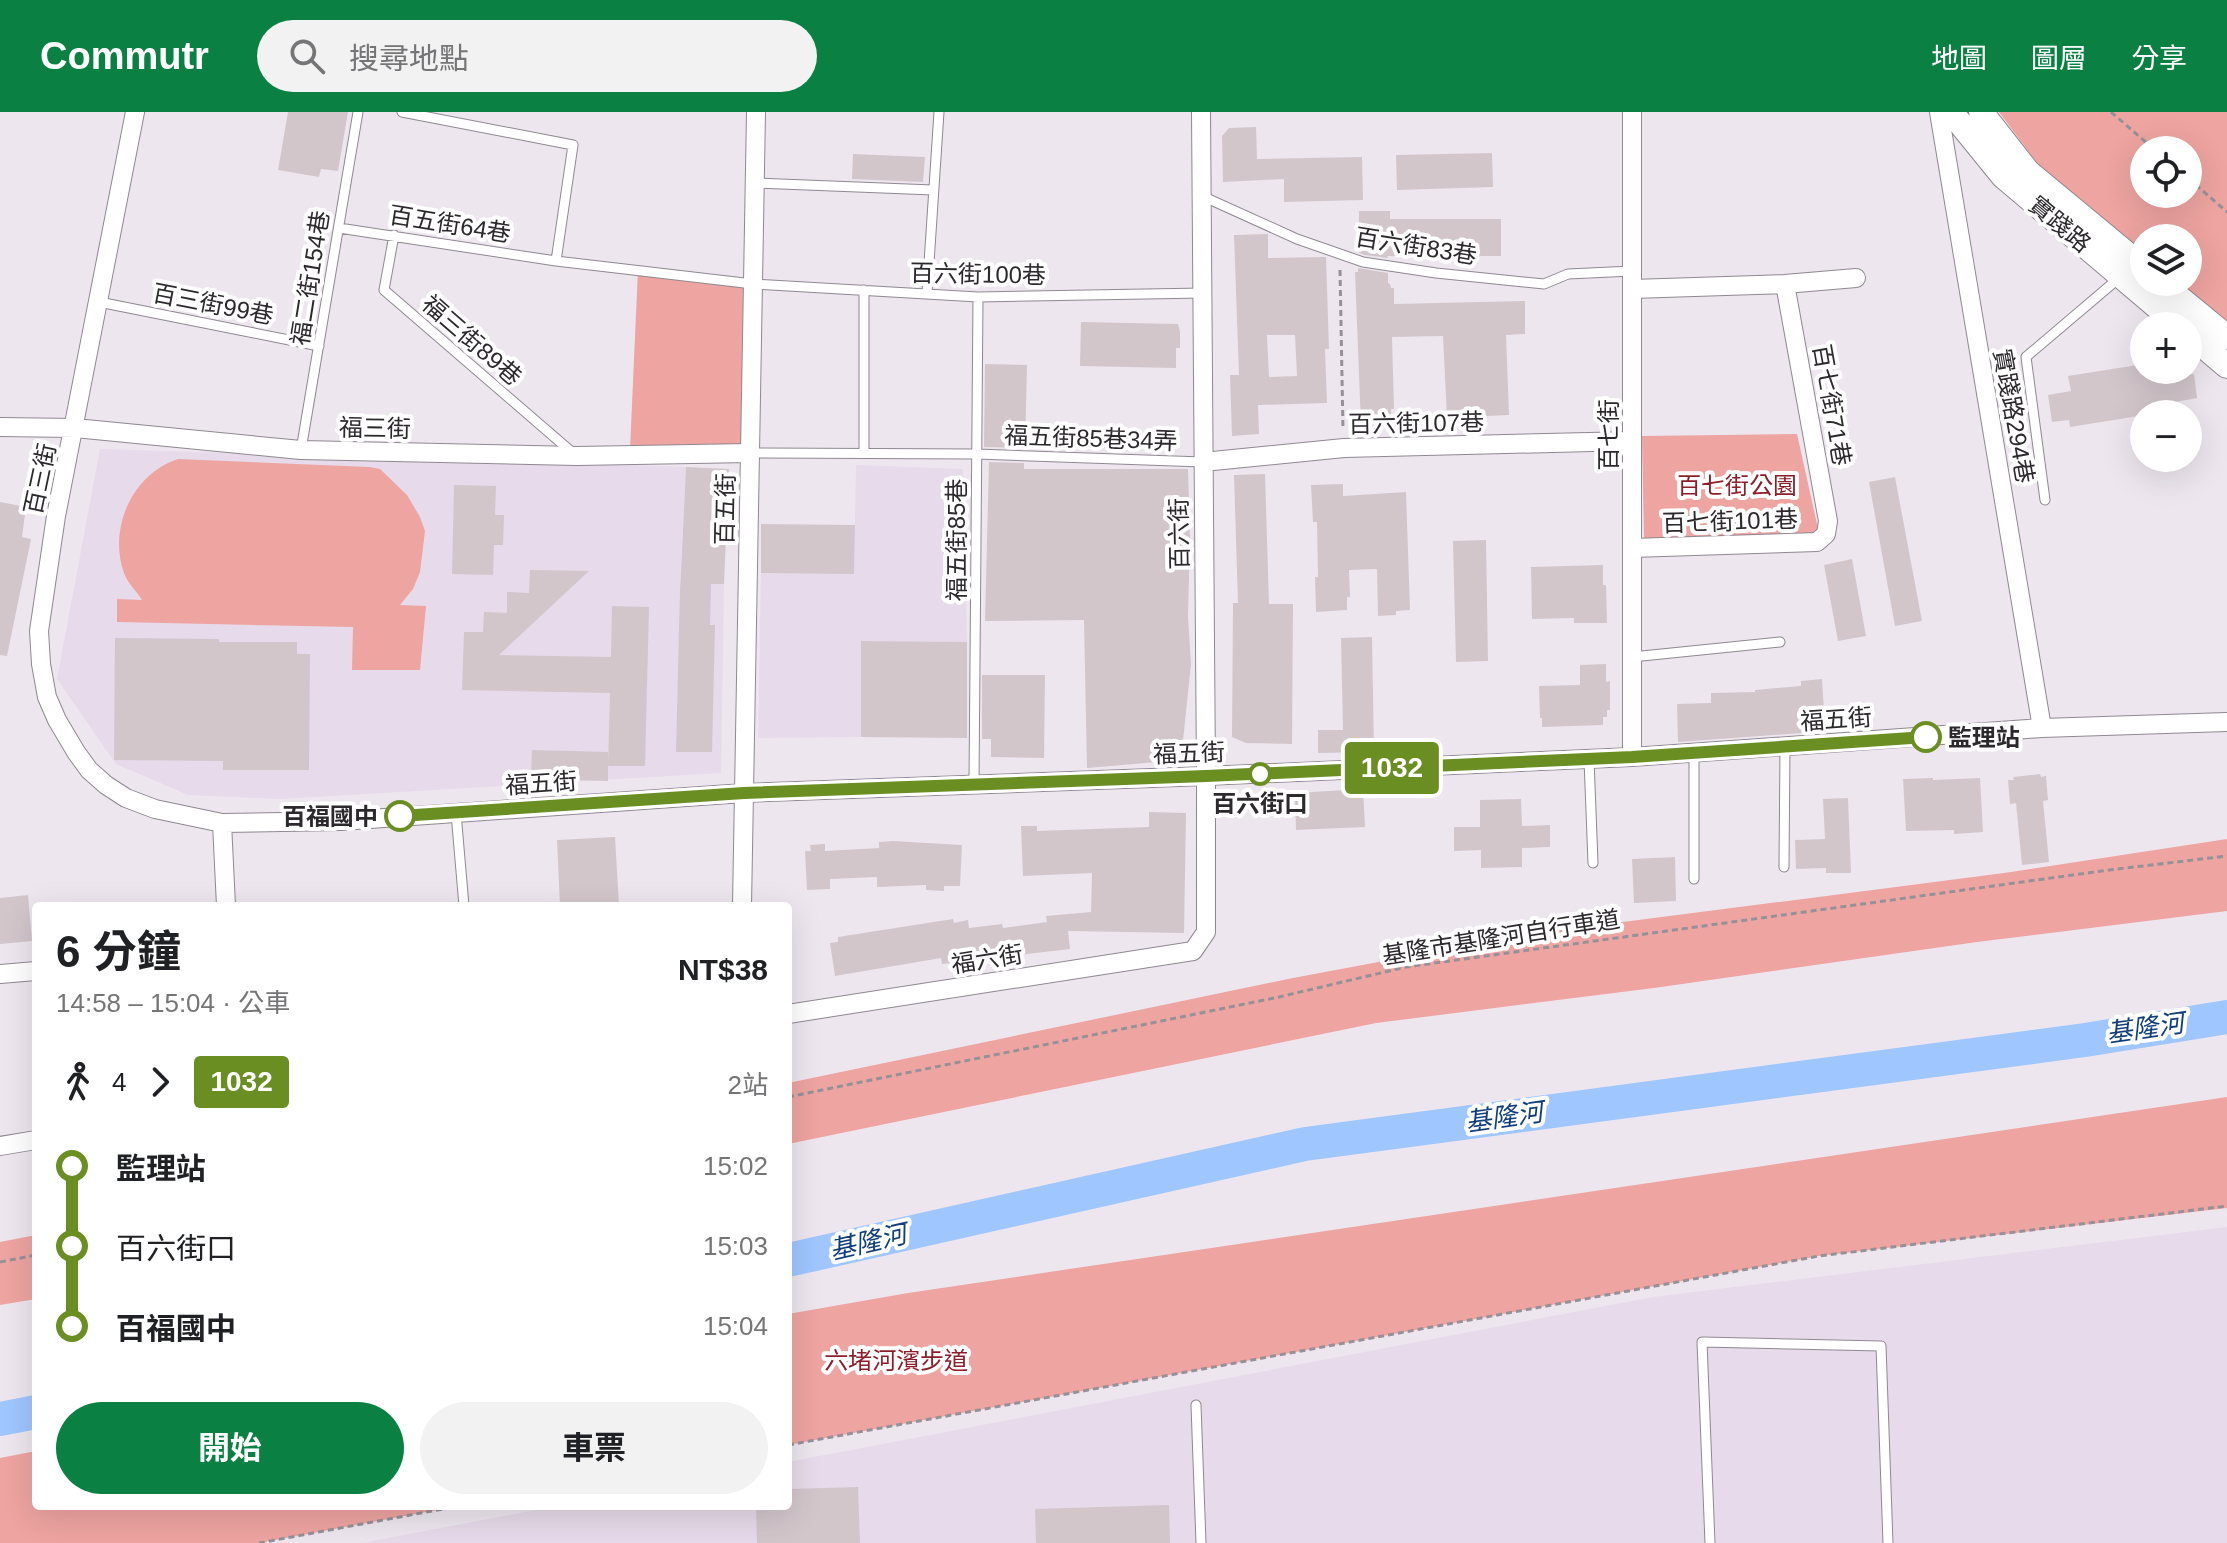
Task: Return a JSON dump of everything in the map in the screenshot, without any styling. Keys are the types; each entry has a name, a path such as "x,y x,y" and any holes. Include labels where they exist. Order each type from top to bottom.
{"street":[{"name":"百三街","path":"135,112 56,516 39,631 47,697 57,720 89,770 126,798 155,809"},
{"name":"百五街","path":"742,902 756,112"},
{"name":"百六街","path":"1193,951 1206,932 1201,112"},
{"name":"百七街","path":"1632,112 1632,757"},
{"name":"實踐路294巷","path":"1939,112 2042,728"},
{"name":"實踐路","path":"1951,112 2003,176 2130,266"},
{"name":"實踐路","path":"1981,112 2028,172 2130,265"},
{"path":"1632,280 1785,284 1856,278"},
{"name":"百七街71巷","path":"1785,284 1828,521 1826,534"},
{"name":"實踐路","path":"2156,296 2169,312"},
{"path":"2177,296 2227,337"},
{"path":"2202,345 2227,366"},
{"name":"福三街","path":"0,427 75,428 301,450 577,456 750,453"},
{"name":"百六街107巷","path":"1203,462 1344,448 1632,441"},
{"name":"百七街101巷","path":"1632,548 1817,542 1826,534"},
{"name":"福五街","path":"155,809 222,823 341,821 744,793 1632,757 2042,728 2227,722"},
{"path":"222,823 226,902"},
{"name":"福六街","path":"792,1013 1193,951"},
{"path":"0,974 32,971"},
{"path":"0,1146 32,1141"}],"lane":[{"name":"福二街154巷","path":"301,450 358,112"},
{"path":"402,112 573,145 556,261"},
{"path":"927,293 939,112"},
{"path":"755,183 933,190"},
{"name":"百六街83巷","path":"1202,196 1297,239 1363,262 1544,284 1568,274 1632,280"},
{"name":"百五街64巷","path":"339,228 556,261 753,284"},
{"name":"福三街89巷","path":"394,235 384,290 577,456"},
{"path":"2045,500 2026,357 2130,269"},
{"name":"百六街100巷","path":"753,284 978,297 1203,293"},
{"path":"864,290 864,453"},
{"name":"福五街85巷","path":"974,784 978,297"},
{"name":"百三街99巷","path":"99,302 319,346"},
{"name":"福五街85巷34弄","path":"750,453 977,454 1203,462"},
{"path":"1632,657 1780,642"},
{"path":"1784,867 1785,746"},
{"path":"1694,753 1694,879"},
{"path":"1589,759 1593,863"},
{"path":"456,813 464,902"},
{"path":"1710,1543 1702,1342 1881,1346 1888,1543"},
{"path":"1196,1405 1201,1543"}],"path":[{"path":"2111,112 2139,136"},
{"path":"2202,190 2227,212"},
{"path":"1339,254 1344,448"},
{"name":"基隆市基隆河自行車道","path":"792,1096 1279,997 1406,967 2227,856"},
{"path":"792,1444 1819,1256 2227,1206"},
{"path":"0,1262 32,1256"},
{"path":"259,1543 437,1510"}],"shaded area":[{"name":"百福國中","path":"100,449 686,467 680,582 724,584 721,773 280,799 188,795 116,764 57,679"},
{"path":"856,465 963,469 967,642 862,641 861,737 758,738 761,573 854,573"},
{"path":"2227,1227 2227,1543 362,1543 535,1510 792,1510 792,1461 1653,1297"}],"green space":[{"path":"1999,112 2227,112 2227,323 2195,296 2202,296 2202,224 2130,224 2130,242 2041,168"},
{"path":"638,269 753,284 750,453 630,450"},
{"name":"百七街公園","path":"1797,434 1819,533 1644,539 1642,436"},
{"path":"178,459 380,469 407,495 425,531 420,572 413,589 400,605 426,606 420,670 352,670 353,627 117,622 117,599 142,600 126,577 120,556 119,539 128,505 148,477"},
{"path":"2227,839 2227,911 1376,1023 792,1143 792,1082 1293,978 1523,935 2004,873"},
{"name":"六堵河濱步道","path":"2227,1097 2227,1208 1819,1256 792,1444 792,1313 908,1293"},
{"path":"32,1236 32,1300 0,1305 0,1242"},
{"path":"32,1452 32,1510 437,1510 259,1543 0,1543 0,1458"}],"building":[{"path":"288,112 348,112 338,171 321,169 319,177 278,170"},
{"path":"1256,127 1257,159 1362,157 1363,200 1284,202 1284,179 1223,182 1222,136 1229,128"},
{"path":"1492,153 1493,187 1397,190 1396,155"},
{"path":"853,154 925,157 923,182 852,179"},
{"path":"1359,211 1390,211 1390,219 1501,219 1501,256 1388,258 1365,255 1359,253"},
{"path":"1268,234 1268,258 1326,257 1329,349 1325,349 1327,403 1258,405 1259,434 1232,436 1230,375 1239,375 1234,235","holes":["1267,335 1295,335 1297,376 1269,377"]},
{"path":"1358,268 1388,273 1388,283 1394,288 1394,304 1525,301 1525,334 1506,335 1509,415 1447,418 1443,336 1392,337 1394,409 1391,409 1391,424 1361,425 1355,272"},
{"path":"1081,322 1178,324 1180,348 1176,348 1176,368 1080,366"},
{"path":"985,364 1027,365 1025,448 984,447"},
{"path":"2130,366 2130,384 2195,384 2197,398 2130,400 2130,417 2070,427 2069,420 2052,422 2048,395 2071,391 2068,376"},
{"path":"989,462 1024,463 1024,469 1188,469 1191,664 1181,760 1087,768 1084,620 985,621"},
{"path":"686,467 729,469 724,584 711,584 710,625 715,625 712,752 676,752"},
{"path":"1265,474 1269,604 1293,604 1292,744 1246,743 1232,737 1233,603 1238,603 1234,475"},
{"path":"1895,477 1922,621 1895,626 1869,482"},
{"path":"1343,484 1343,496 1406,492 1410,610 1378,616 1377,569 1349,570 1347,610 1316,612 1317,522 1313,522 1311,485"},
{"path":"454,485 496,486 495,515 504,515 503,545 494,545 493,575 452,574"},
{"path":"0,502 26,507 22,537 31,539 7,656 0,655"},
{"path":"761,524 855,525 854,574 761,573"},
{"path":"1486,540 1488,661 1456,662 1453,541"},
{"path":"1852,559 1866,636 1838,641 1824,565"},
{"path":"1603,565 1607,623 1574,623 1574,618 1532,619 1531,567"},
{"path":"530,570 589,571 499,655 611,657 612,606 649,607 645,766 608,766 610,693 462,690 464,632 483,632 484,612 507,613 507,592 529,593"},
{"path":"1372,637 1374,752 1318,753 1318,730 1343,730 1341,638"},
{"path":"115,638 297,642 297,654 310,654 309,770 223,770 223,761 114,760"},
{"path":"861,641 967,642 967,738 861,737"},
{"path":"1606,664 1606,682 1610,681 1610,710 1607,710 1607,717 1603,717 1603,725 1542,727 1539,686 1580,685 1580,665"},
{"path":"982,675 1045,675 1044,758 991,757 991,739 982,739"},
{"path":"1822,679 1824,711 1802,712 1802,733 1678,742 1677,704 1711,703 1711,693 1755,692 1801,686 1801,681"},
{"path":"532,750 608,752 608,781 531,779"},
{"path":"2040,774 2041,777 2046,776 2048,800 2043,801 2049,862 2022,865 2016,803 2010,804 2008,780"},
{"path":"1980,778 1983,832 1906,831 1903,779"},
{"path":"1363,789 1365,827 1296,830 1295,793"},
{"path":"1848,798 1851,873 1826,873 1826,868 1796,869 1795,840 1825,839 1823,799"},
{"path":"1521,799 1522,826 1550,825 1550,847 1522,848 1522,867 1481,868 1481,850 1454,851 1454,827 1480,827 1480,800"},
{"path":"1149,812 1186,813 1184,933 1068,931 1070,949 942,964 941,958 835,976 830,943 838,942 838,937 953,919 954,923 968,920 969,928 1002,924 1003,928 1047,922 1046,916 1091,912 1092,873 1023,876 1021,826 1037,826 1037,831 1149,827"},
{"path":"615,837 619,902 560,902 557,840"},
{"path":"879,842 962,845 960,886 944,886 944,891 926,890 926,885 877,887 877,877 830,879 830,889 807,890 805,851 811,851 810,845 825,844 825,851 879,848"},
{"path":"1675,857 1676,901 1634,903 1632,859"},
{"path":"28,895 32,941 0,944 0,898"},
{"path":"858,1487 860,1543 757,1543 756,1510 792,1510 792,1489"},
{"path":"1169,1505 1170,1543 1036,1543 1035,1509"}],"waterway":[{"name":"基隆河","path":"792,1259 1305,1144 2085,1040 2227,1017"},
{"name":"基隆河","path":"0,1419 32,1413"}],"bus line":[{"name":"1032","path":"400,816 744,793 1632,757 1926,737"}],"place":[{"name":"監理站","path":"1926,737"},
{"name":"百六街口","path":"1260,774"},
{"name":"百福國中","path":"400,816"}]}
